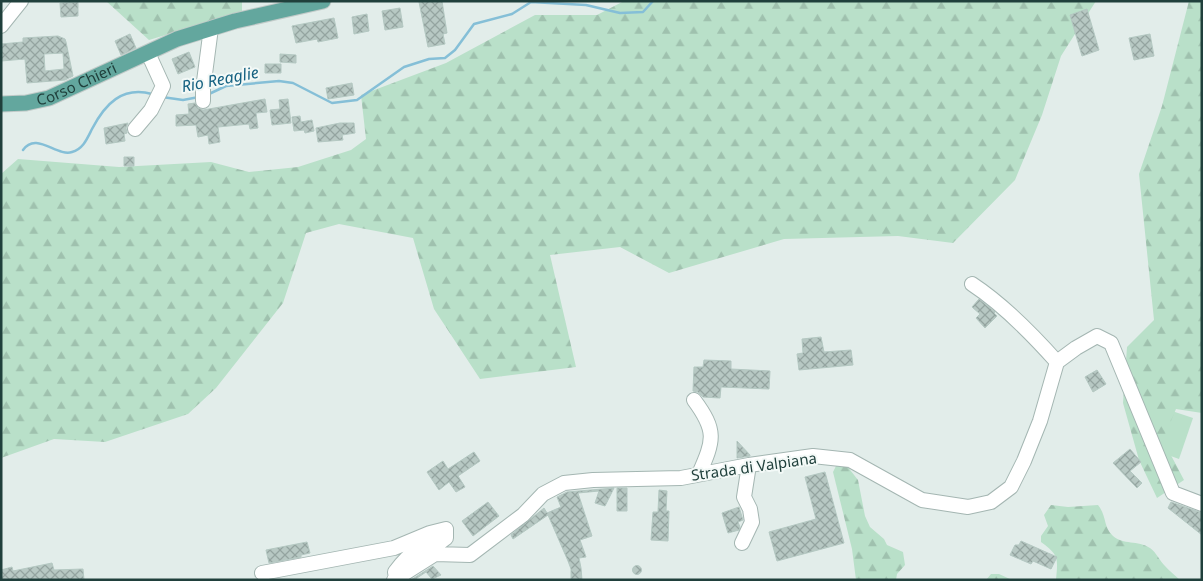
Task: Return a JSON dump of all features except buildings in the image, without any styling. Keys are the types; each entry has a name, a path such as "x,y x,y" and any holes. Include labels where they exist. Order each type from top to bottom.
{"main road":[{"name":"Corso Chieri","path":"1,104 26,103 49,98 177,39 235,21 323,1"}],"street":[{"path":"1,26 21,1"},
{"path":"203,95 211,28"},
{"path":"135,129 151,110 163,86 148,53"},
{"path":"972,284 1032,334 1057,362 1096,336 1111,343 1173,493 1202,504"},
{"name":"Strada di Valpiana","path":"395,579 435,554 470,555 523,515 543,494 564,483 593,480 681,478 749,465 813,456 850,460 922,500 968,507 991,502 1011,487 1024,461 1040,421 1057,362"},
{"path":"694,400 709,422 711,438 708,454 699,474"},
{"path":"742,543 752,522 750,509 744,498 749,465"},
{"path":"262,573 394,548 430,533 446,529 446,538 439,544 414,552 401,563 395,572 395,579"}],"green space":[{"path":"106,1 242,1 242,12 149,40"},
{"path":"624,1 1096,1 1061,56 1042,115 1015,180 953,243 898,236 784,239 669,273 620,247 550,255 576,367 480,379 434,309 413,238 339,224 306,233 283,303 216,388 188,414 105,442 54,439 1,458 1,174 18,159 119,167 211,162 249,172 298,167 351,150 366,139 361,95 446,63 535,15 597,15"},
{"path":"1189,1 1202,1 1202,413 1176,409 1163,440 1184,480 1157,498 1139,460 1123,403 1127,347 1154,320 1139,174 1162,106"},
{"path":"1172,411 1193,418 1179,459 1157,451"},
{"path":"836,466 847,466 858,480 865,516 870,527 884,539 887,545 903,552 905,565 897,574 896,580 856,580 852,549 833,472"},
{"path":"1051,505 1068,507 1098,505 1113,536 1121,541 1141,544 1150,548 1180,580 1056,580 1056,558 1051,550 1041,542 1041,536 1048,526 1044,515"},
{"path":"991,574 999,574 1012,580 986,580"}],"waterway":[{"name":"Rio Reaglie","path":"209,94 226,86 279,81 293,83 332,103 357,100 404,67 429,59 445,58 455,50 474,24 512,14 531,2 586,5 620,13 643,12 653,1"},
{"name":"Rio Reaglie","path":"23,150 28,145 34,143 66,153 76,151 84,143 103,112 116,99 132,93 152,94"},
{"name":"Rio Reaglie","path":"162,97 183,100 199,97"}]}
